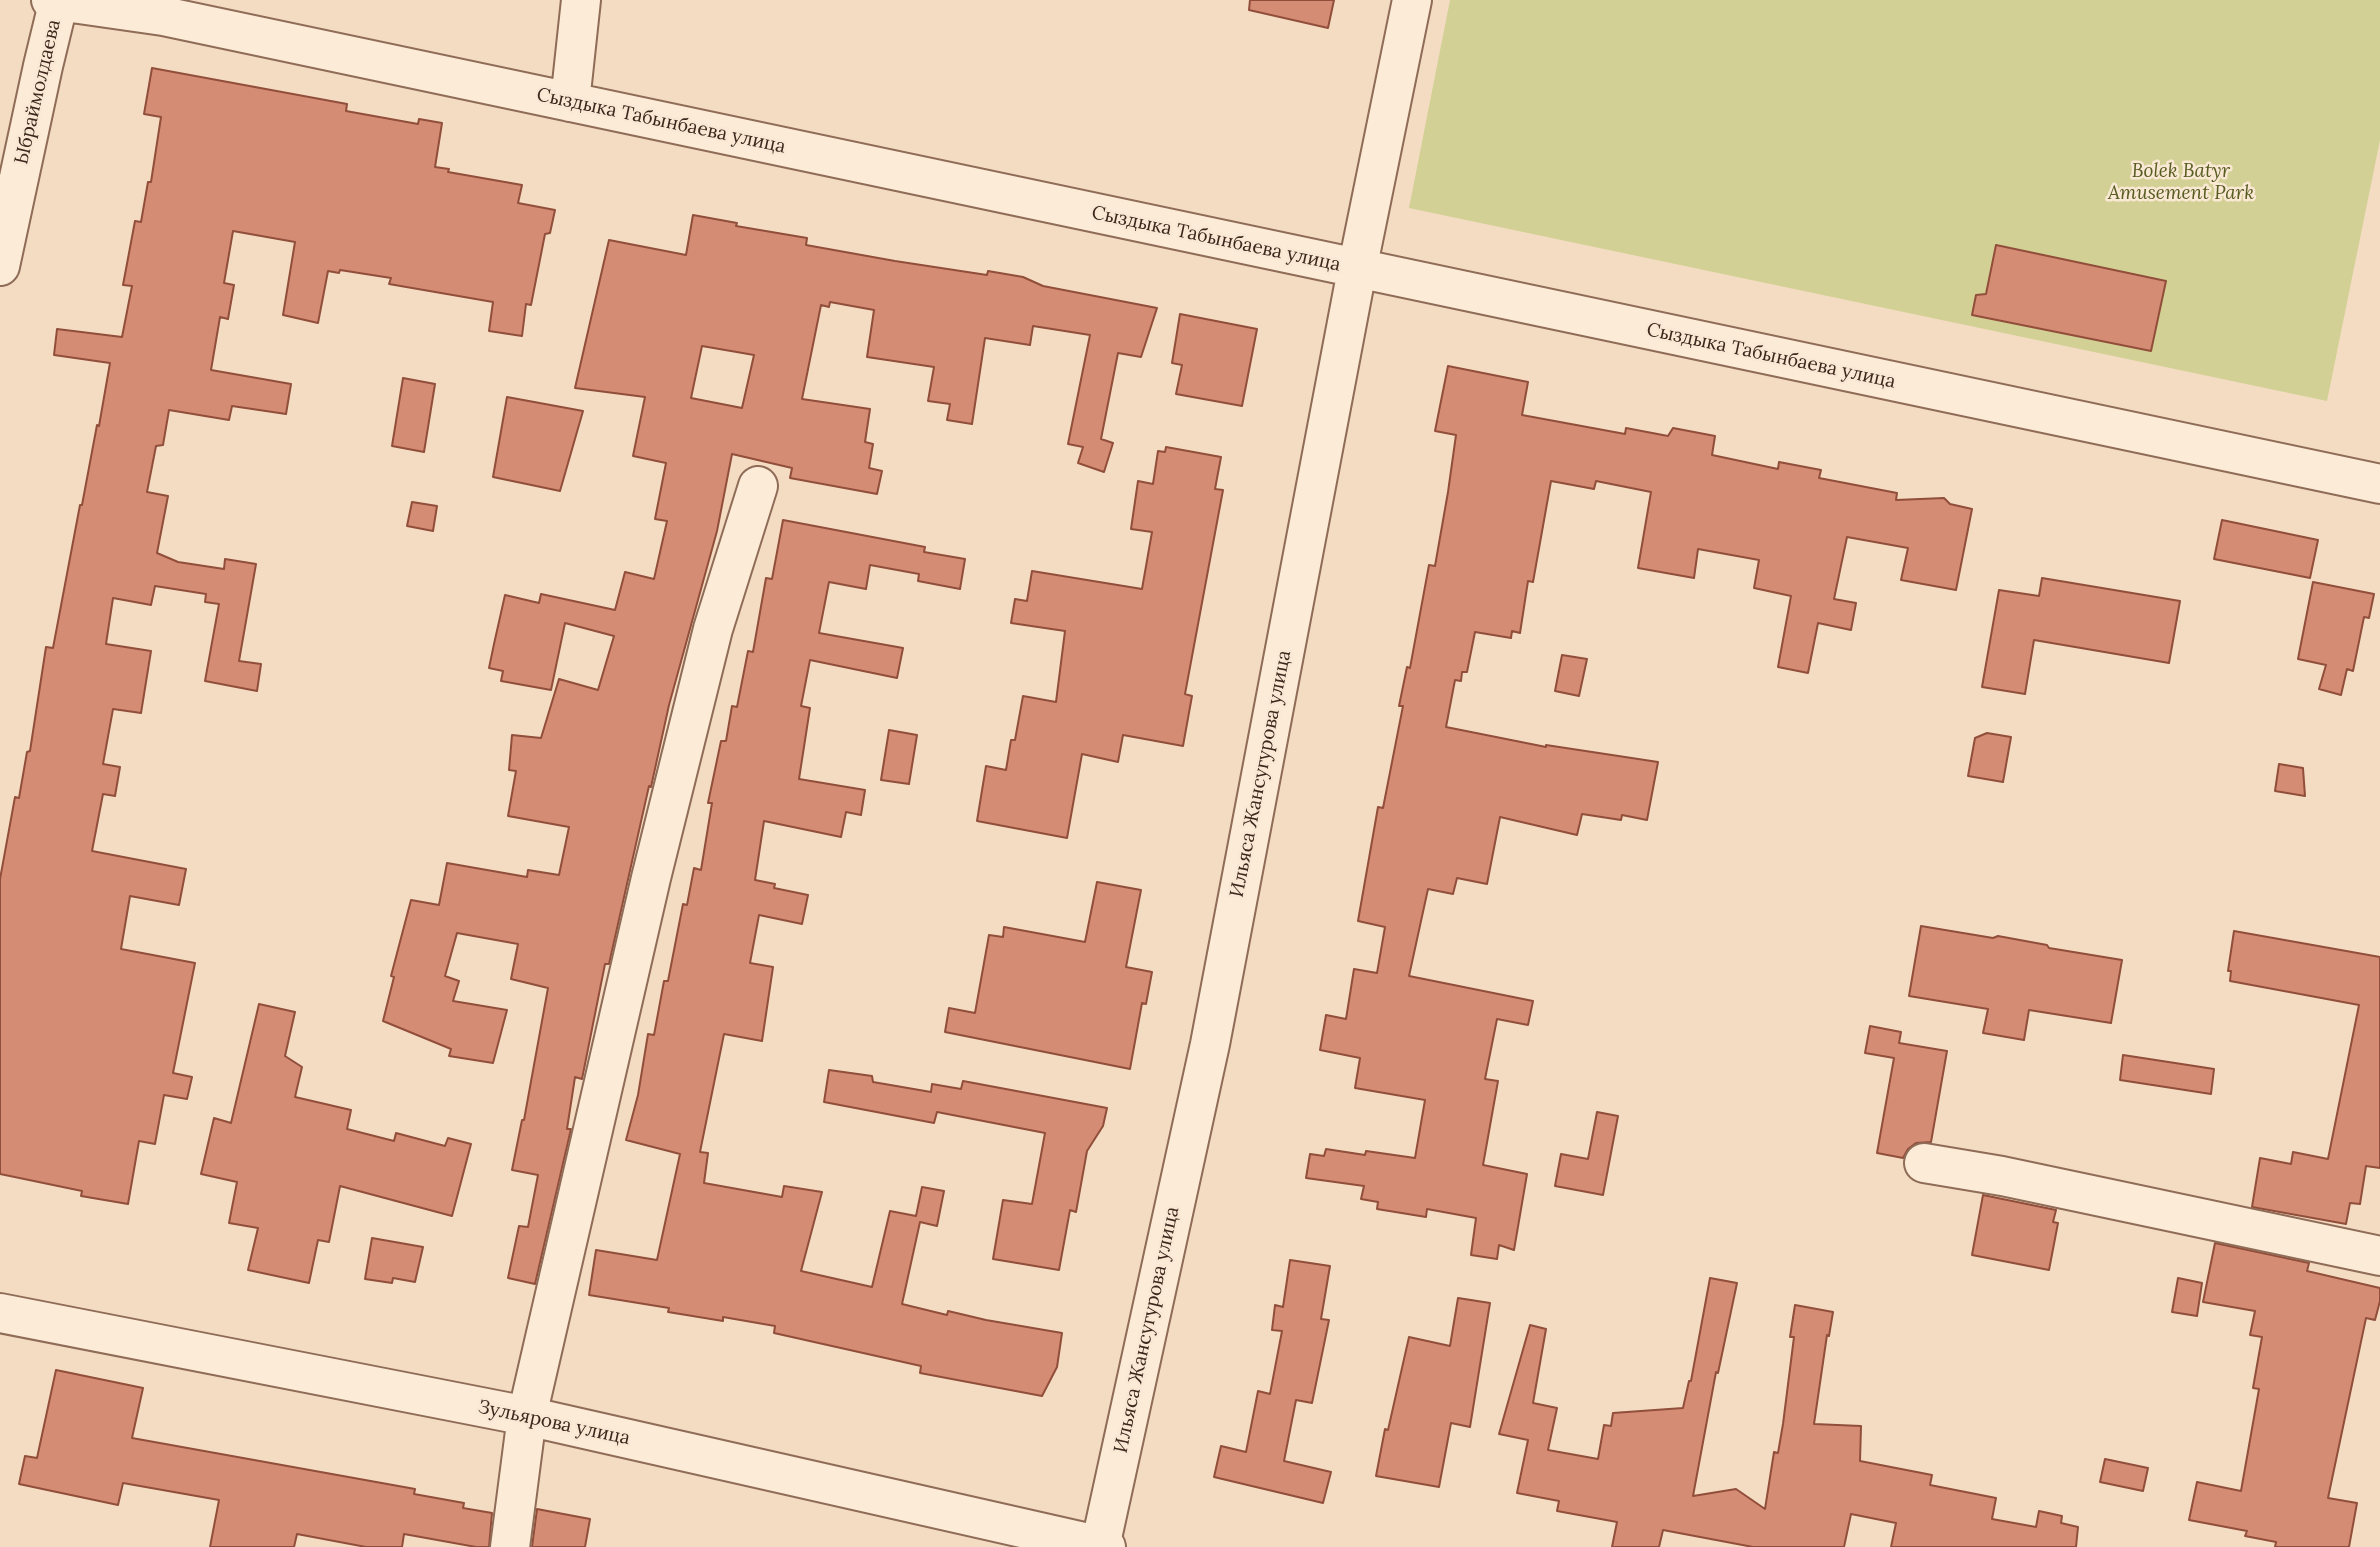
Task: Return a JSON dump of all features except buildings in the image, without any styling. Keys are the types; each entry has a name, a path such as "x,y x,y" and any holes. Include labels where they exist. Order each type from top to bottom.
{"street":[{"path":"570,102 581,0"},
{"name":"Ильяса Жансугурова улица","path":"1102,1547 1210,1044 1357,270 1412,0"},
{"name":"Сыздыка Табынбаева улица","path":"56,1 163,16 2380,484"},
{"name":"Ыбраймолдаева","path":"0,266 56,1"},
{"path":"510,1547 527,1416 651,878 713,629 758,486"},
{"path":"1924,1163 2002,1176 2380,1256"},
{"name":"Зульярова улица","path":"0,1313 527,1416 1102,1547"}],"green space":[{"name":"Bolek Batyr Amusement Park","path":"1450,0 2380,0 2380,140 2327,401 1409,208"}]}
